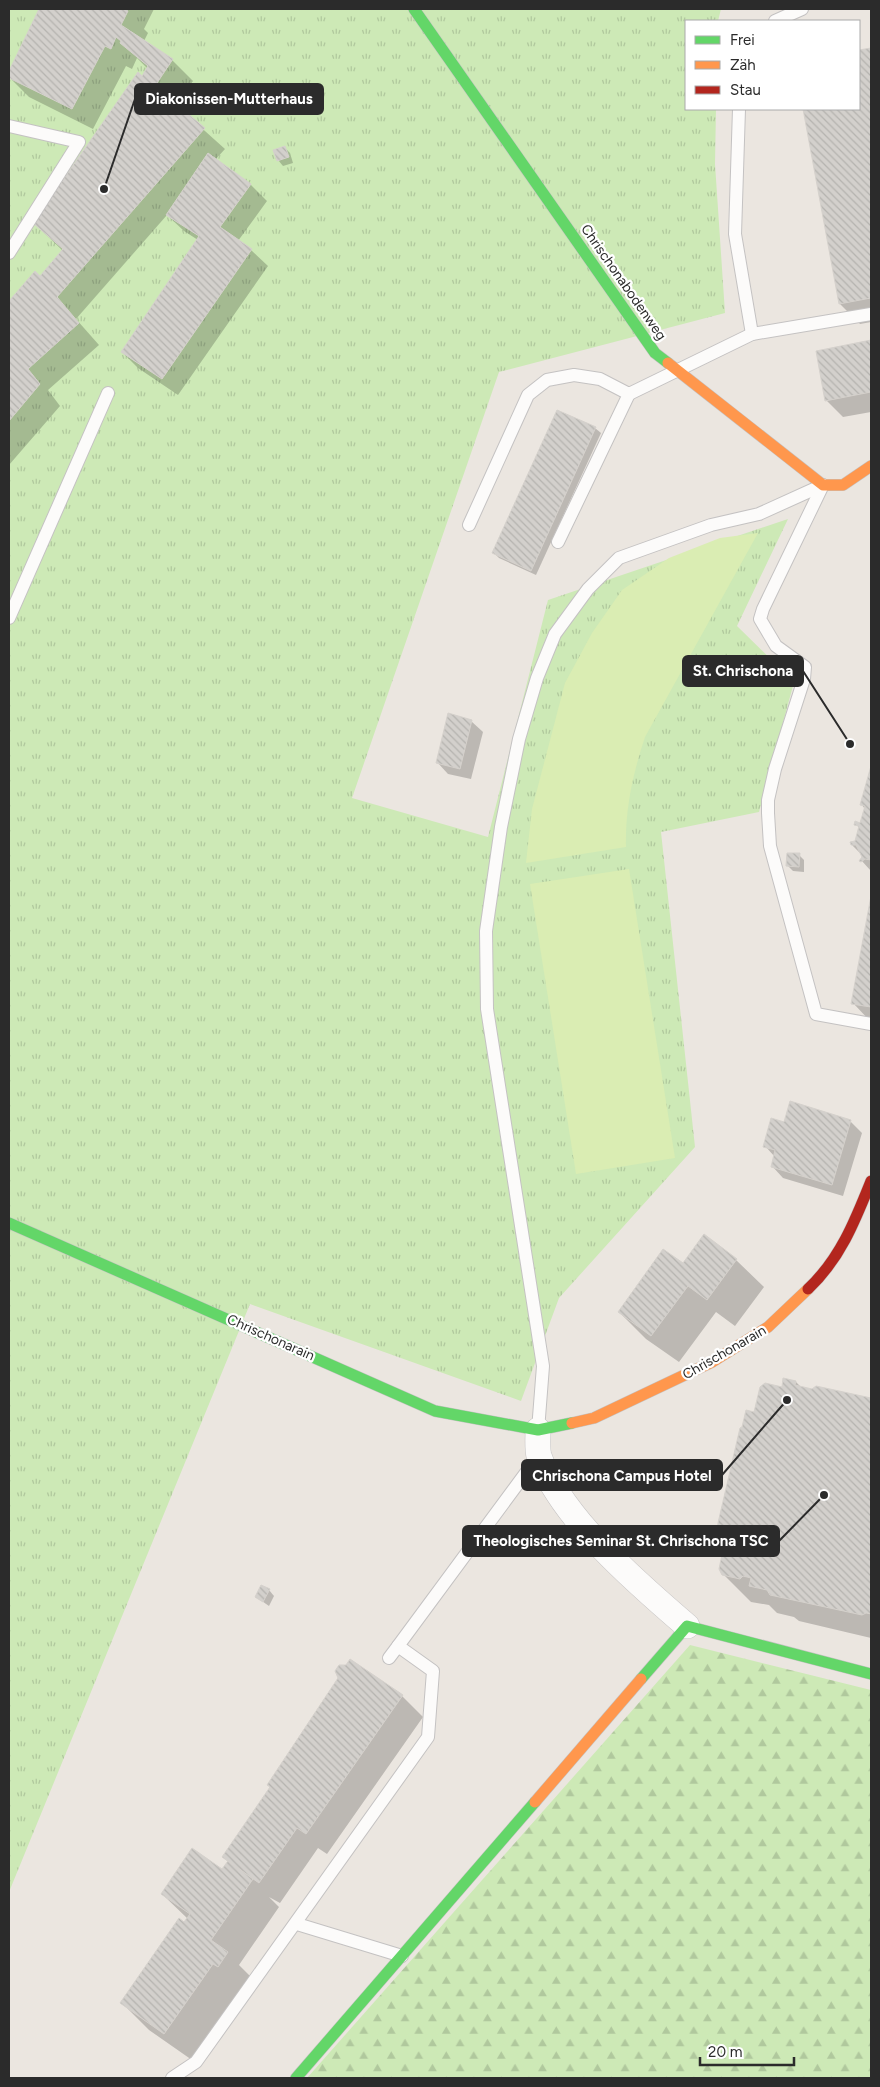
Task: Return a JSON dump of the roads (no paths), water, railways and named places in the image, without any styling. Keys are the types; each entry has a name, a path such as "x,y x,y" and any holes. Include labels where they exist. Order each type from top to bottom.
{"street":[{"name":"Chrischonabodenweg","path":"414,9 655,352 822,485"},
{"path":"822,485 843,485 871,466"},
{"name":"Chrischonarain","path":"9,1223 296,1348 435,1411 538,1430 594,1418 712,1362 768,1327 824,1274 849,1234 871,1181"},
{"path":"538,1430 539,1455 554,1489 568,1509 643,1588 687,1626 871,1674"},
{"path":"296,2078 687,1626"}],"lane":[{"path":"778,20 802,9"},
{"path":"739,110 735,234 752,334"},
{"path":"9,126 79,142 9,253"},
{"path":"558,542 628,394 752,334 871,314"},
{"path":"469,525 528,395 546,380 574,375 600,379 628,394"},
{"path":"9,618 108,393"},
{"path":"822,485 760,619 776,646 805,667 804,679 775,770 768,800 770,846 816,1014 871,1024"},
{"path":"538,1430 543,1366 487,1009 486,931 501,827 519,739 536,678 555,634 588,588 619,558 711,525 759,514 822,485"},
{"path":"856,1218 871,1222"},
{"path":"389,1658 539,1455"},
{"path":"172,2078 196,2062 297,1924 428,1737 433,1671 398,1646"},
{"path":"297,1924 403,1956"}],"place":[{"name":"Diakonissen-Mutterhaus","path":"104,189"},
{"name":"St. Chrischona","path":"850,744"},
{"name":"Chrischona Campus Hotel","path":"787,1400"},
{"name":"Theologisches Seminar St. Chrischona TSC","path":"824,1495"}]}
